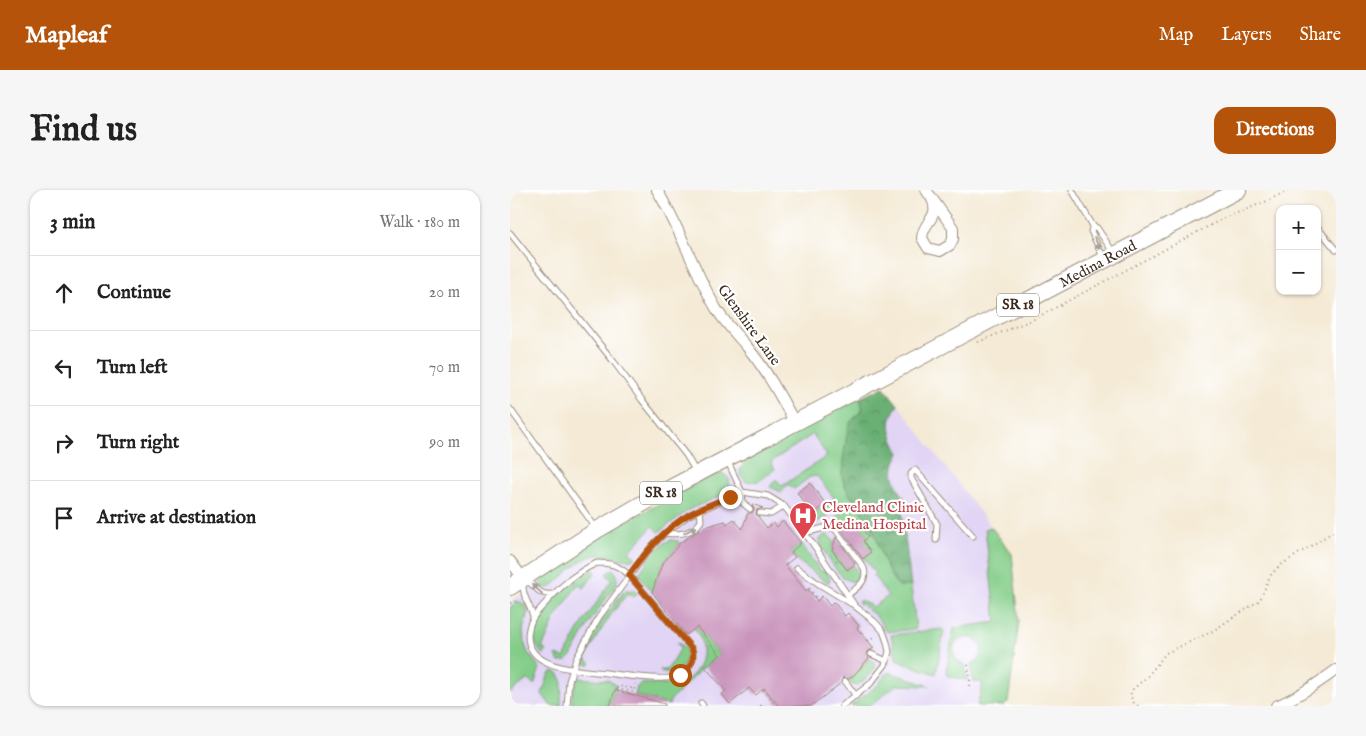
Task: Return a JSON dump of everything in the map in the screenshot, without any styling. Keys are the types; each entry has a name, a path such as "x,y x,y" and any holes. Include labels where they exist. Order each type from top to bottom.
{"highway":[{"name":"Medina Road","path":"795,423 1238,190"},
{"name":"SR 18","path":"516,589 598,530 697,474 795,423"}],"street":[{"name":"Glenshire Lane","path":"657,190 674,222 704,289 726,324 768,376 795,423"},
{"path":"929,194 950,222 954,234 950,245 940,251 928,248 922,238 924,226 933,216 935,209 929,194"},
{"path":"510,561 516,589"},
{"path":"1276,706 1313,687 1336,670"}],"lane":[{"path":"1072,190 1093,226 1097,228 1109,257"},
{"path":"1093,226 1092,231 1109,257"},
{"path":"1321,232 1336,250"},
{"path":"510,233 686,454 697,474"},
{"path":"510,410 598,530"},
{"path":"726,459 742,492 743,502 750,509"},
{"path":"936,540 937,524 911,478 911,474 915,470 973,536"},
{"path":"567,706 572,668 599,617 651,547 665,533 689,515 742,492 768,496 784,506 855,606"},
{"path":"760,513 771,514 784,506"},
{"path":"665,533 682,534 694,529 701,522 700,509"},
{"path":"804,534 828,527 835,529 864,568 866,575 864,581 848,595"},
{"path":"597,563 614,564 629,575 692,649 694,656 692,663 680,675 671,678 621,676 561,668 538,657 528,639 529,628 533,616 553,594 581,570 597,563"},
{"path":"797,568 876,622 883,631 887,642 889,652 887,661 878,676 842,706"},
{"path":"516,589 534,585 540,594 553,594"},
{"path":"516,589 530,606 533,616"},
{"path":"871,654 887,661"},
{"path":"845,681 856,696"}],"path":[{"path":"974,344 1034,318 1224,218 1265,202 1289,190"},
{"path":"1138,706 1130,695 1133,688 1148,676 1166,652 1211,632 1260,600 1270,576 1279,566 1336,530"},
{"path":"809,588 818,600"},
{"path":"510,603 516,589"},
{"path":"813,593 816,590"},
{"path":"868,641 876,635"},
{"path":"968,665 969,687"},
{"path":"617,690 618,686 631,688 634,684"},
{"path":"763,690 776,706"}],"shaded area":[{"name":"Cleveland Clinic Medina Hospital","path":"887,390 1012,554 1019,622 1008,702 1004,706 510,706 510,602 567,562 709,483"}],"green space":[{"path":"884,387 898,405 891,417 890,429 900,453 894,465 895,481 904,497 901,505 911,585 904,586 900,586 893,580 874,532 847,489 842,476 843,458 850,423 863,409 860,398"},
{"path":"860,398 863,409 850,424 846,443 845,487 860,507 901,587 911,585 916,629 887,632 875,615 858,602 860,600 873,607 888,596 864,558 871,552 863,541 868,537 854,517 843,526 836,516 848,507 845,503 826,517 810,523 797,512 798,507 804,503 813,514 834,498 817,476 810,477 794,489 788,484 781,492 770,487 776,479 782,486 827,456 813,434 771,462 775,469 759,481 746,482 740,474 741,468 749,456"},
{"path":"716,473 724,474 729,479 730,487 727,493 690,509 659,532 653,526 629,552 635,557 633,560 597,555 577,564 549,588 542,587 540,580 537,579 605,533"},
{"path":"991,527 1012,554 1019,622 1008,702 1004,706 977,706 983,683 973,681 971,664 978,660 981,653 981,645 977,640 965,638 959,640 953,651 956,660 965,665 967,680 948,676 946,672 954,628 996,622 985,529"},
{"path":"828,535 834,541 832,550 846,570 853,565 856,569 857,576 854,582 845,579 840,574 825,553 820,539"},
{"path":"671,540 680,543 662,564 652,592 641,578 640,572 658,549"},
{"path":"801,543 820,571 825,571 830,578 829,582 826,582 798,561 791,552"},
{"path":"613,569 617,575 617,583 591,620 570,658 567,661 559,662 556,656 564,658 581,626 612,580 606,574"},
{"path":"592,570 595,573 584,588 578,584 555,619 542,648 547,651 542,654 534,636 535,624 544,610"},
{"path":"626,590 634,590 637,594 634,597 628,593 616,608 599,633 585,659 591,663 589,665 585,664 583,658 588,643 606,615"},
{"path":"518,601 524,604 528,611 523,630 524,642 528,653 540,668 534,685 528,679 510,693 510,607"},
{"path":"698,624 698,628 720,655 698,672 670,701 669,705 635,695 640,684 671,685 692,676 701,661 702,653 702,644 694,628"},
{"path":"942,629 944,631 936,674 897,661 891,635"},
{"path":"677,643 687,651 686,661 677,670 661,672 660,670 667,670 681,648"},
{"path":"869,658 876,666 870,675 858,685 852,685 848,679"},
{"path":"553,671 558,673 562,680 561,706 551,706 542,694 549,674"},
{"path":"887,673 930,686 896,685 870,706 851,706 878,685"},
{"path":"578,678 608,680 616,685 610,706 572,706 572,695"}],"building":[{"path":"810,483 826,504 813,514 797,493"},
{"path":"752,504 763,508 757,510 756,514 767,528 774,523 777,527 783,521 801,543 791,552 795,557 785,565 806,591 808,589 817,601 822,596 830,606 834,602 845,616 848,613 859,626 857,628 874,648 867,652 869,658 855,674 849,679 843,677 841,683 811,706 779,706 764,688 756,695 749,688 730,704 722,694 726,691 705,667 720,655 697,627 686,635 652,592 662,564 681,542 703,528 725,521 727,524 734,519 742,529 748,513 752,513 754,510"},
{"path":"854,517 868,537 863,541 871,552 863,559 841,529"},
{"path":"836,537 855,564 847,570 832,550"},
{"path":"615,690 665,704 665,706 610,706"}],"place":[{"name":"Cleveland Clinic Medina Hospital","path":"803,540"}],"route":[{"path":"680,675 692,663 694,656 692,649 629,575 651,547 677,523 700,509 730,497"}]}
